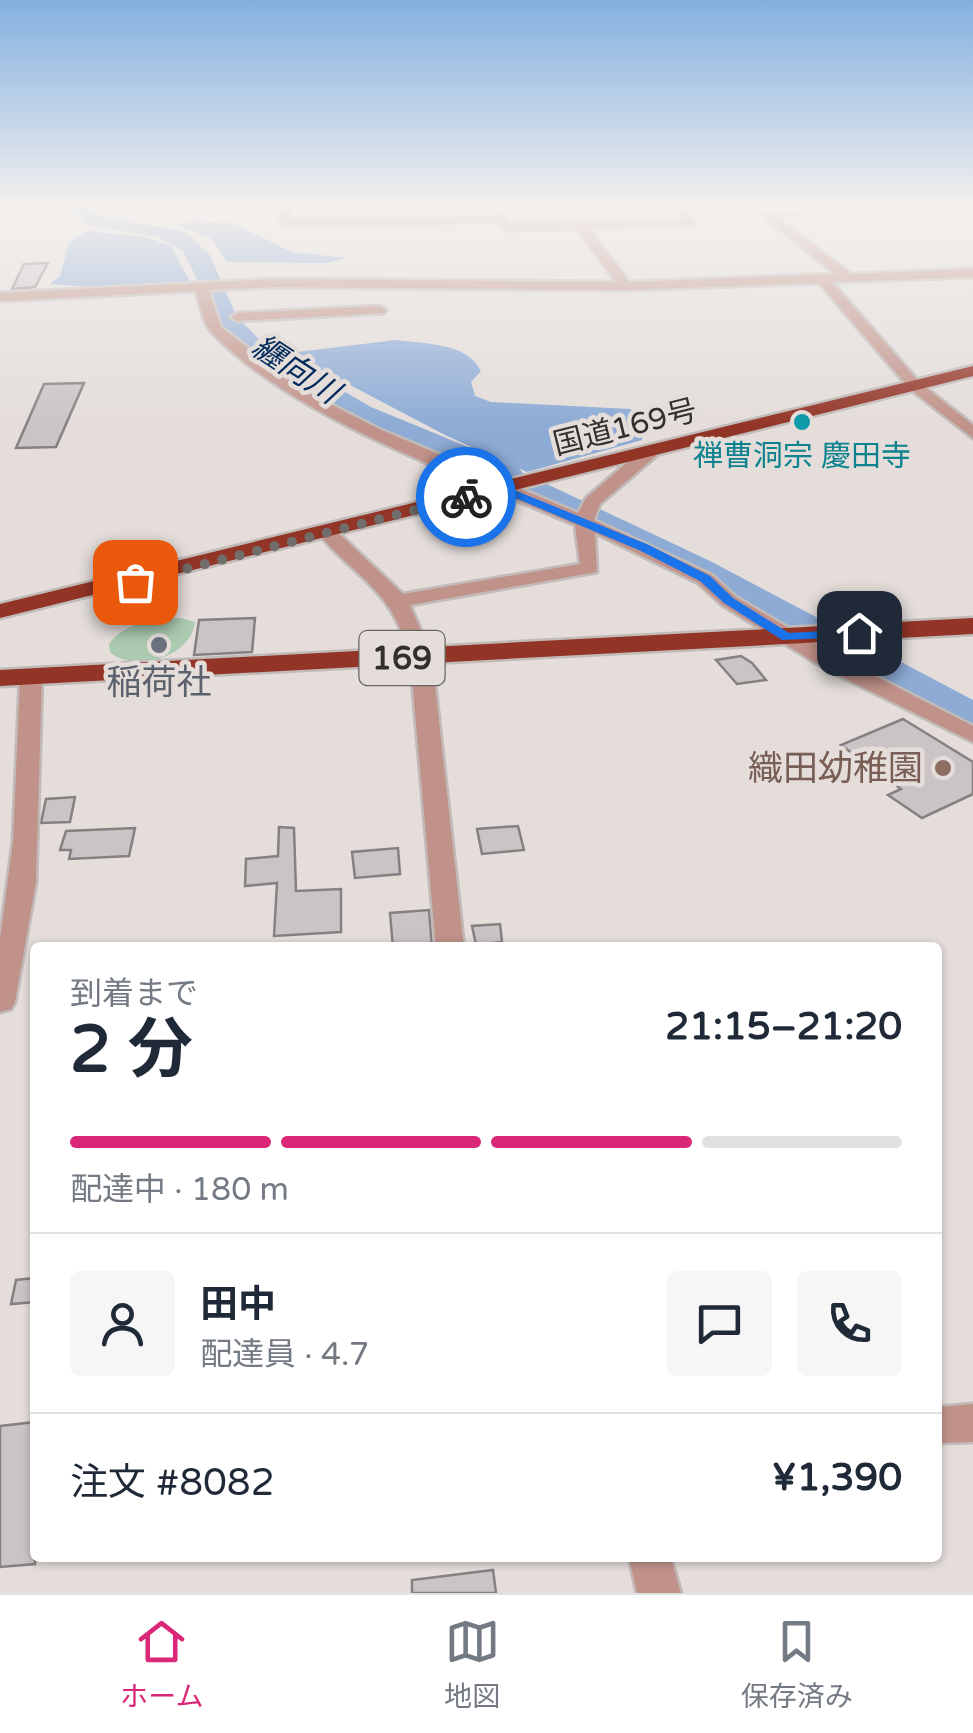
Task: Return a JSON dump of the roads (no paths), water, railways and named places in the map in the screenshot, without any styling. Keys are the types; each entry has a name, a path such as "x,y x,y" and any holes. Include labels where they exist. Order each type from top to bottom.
{"highway":[{"name":"国道169号","path":"0,611 973,372"},
{"name":"169","path":"0,678 973,626"}],"street":[{"path":"619,278 625,286"},
{"path":"0,297 211,286 625,286 814,278"},
{"path":"822,278 914,386 970,427"},
{"path":"211,286 249,332"},
{"path":"211,286 215,329 298,393 502,488 587,515 705,579 729,600 973,735"},
{"path":"238,317 379,310"},
{"path":"402,600 590,568 587,515 650,452"},
{"path":"326,531 402,600 413,621 421,657 449,942"},
{"path":"0,1002 10,966 29,808 32,677"},
{"path":"942,1425 973,1423"},
{"path":"651,1562 659,1593"}],"water":[{"path":"57,278 188,278 190,282 90,287 50,284"},
{"path":"396,340 444,346 466,354 481,371 471,382 475,396 491,402 630,409 646,416 642,440 527,472 447,436 289,353"}],"waterway":[{"name":"纒向川","path":"209,278 232,327 288,374 361,413 508,475"},
{"name":"纒向川","path":"534,488 698,568 973,717"}],"place":[{"name":"禅曹洞宗 慶田寺","path":"802,422"},
{"name":"稲荷社","path":"159,645"},
{"name":"織田幼稚園","path":"943,768"}]}
